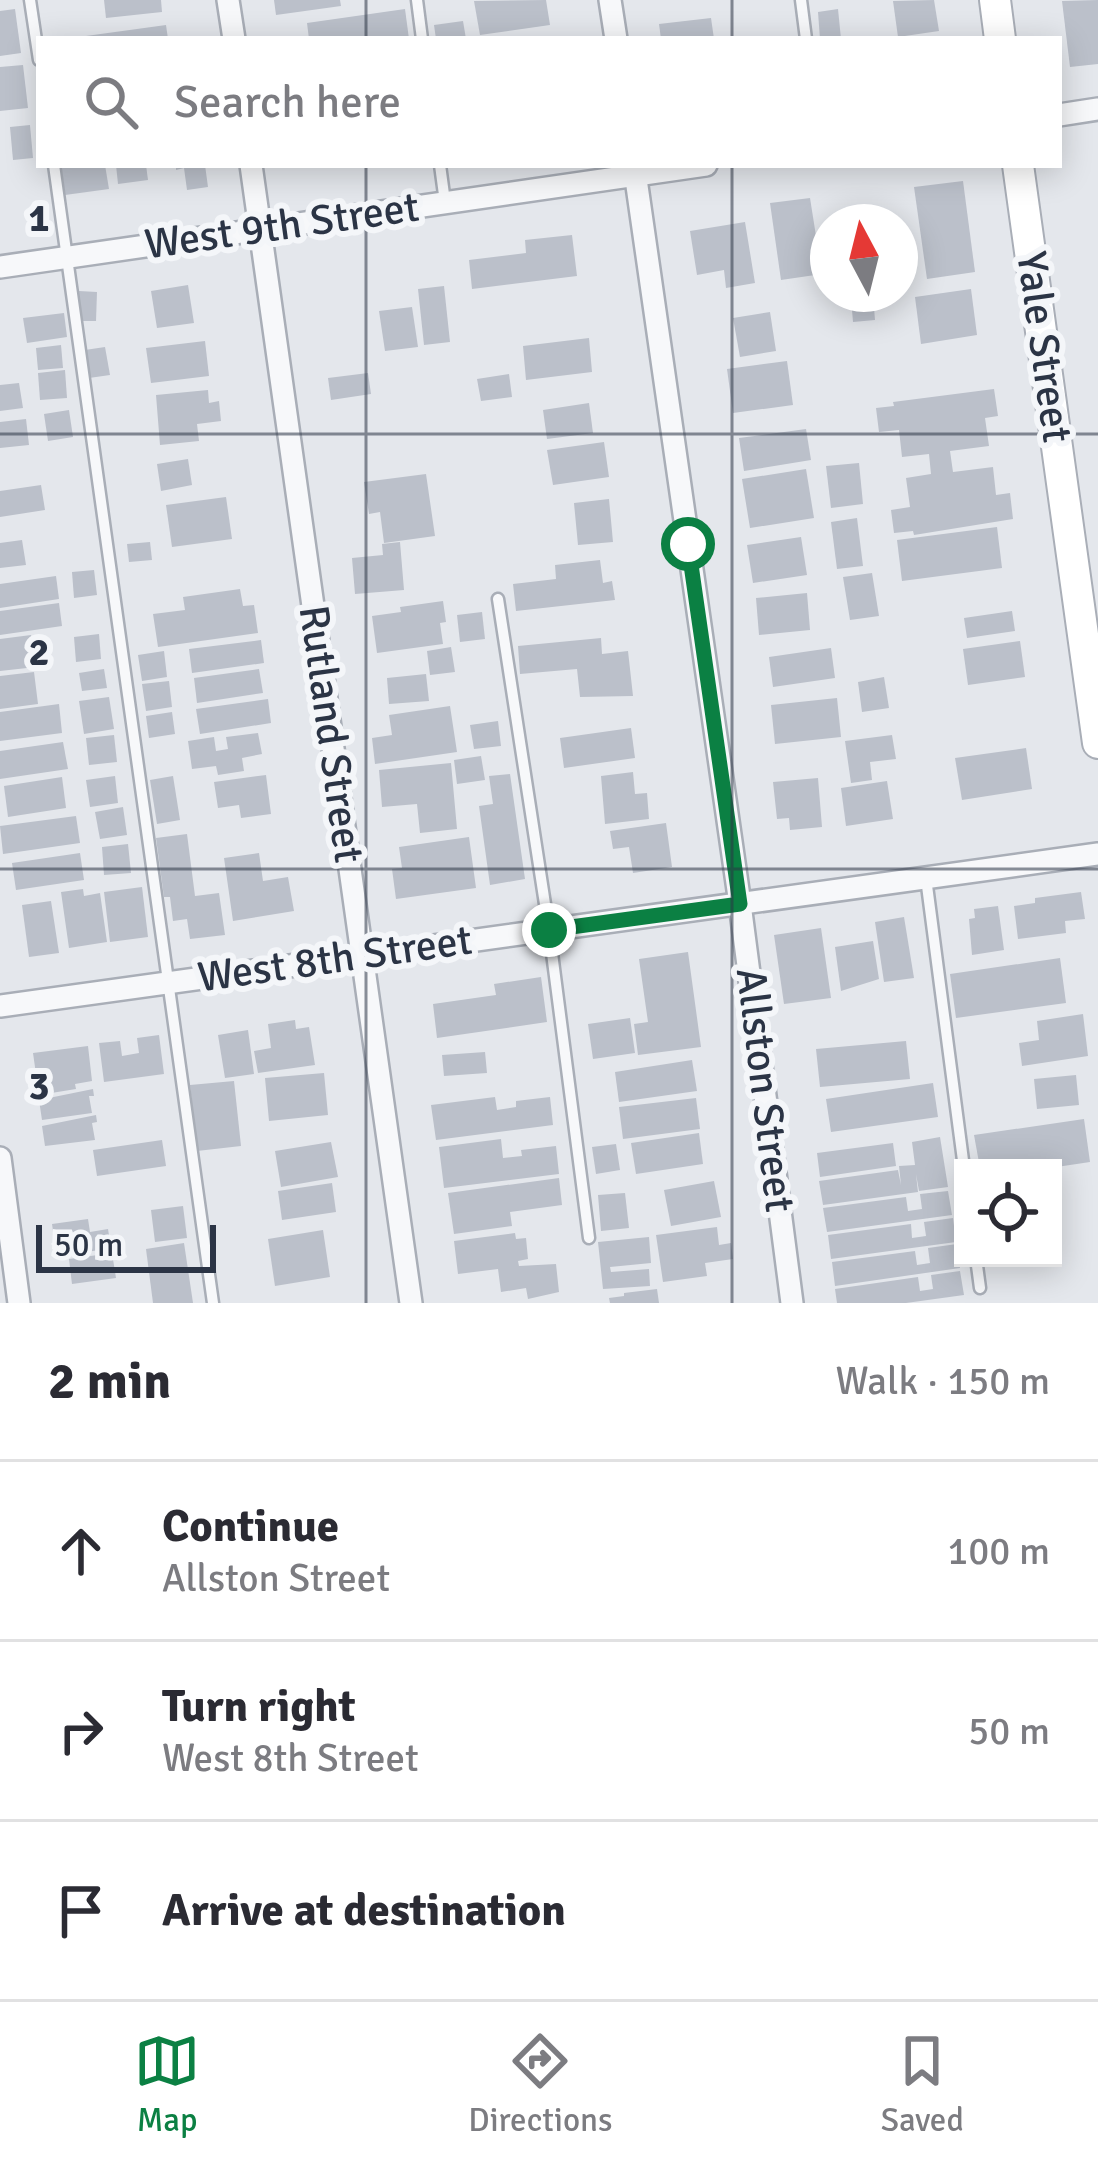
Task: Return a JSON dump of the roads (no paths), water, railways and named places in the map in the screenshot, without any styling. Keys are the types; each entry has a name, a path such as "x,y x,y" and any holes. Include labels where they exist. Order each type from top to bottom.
{"main road":[{"path":"994,0 1000,36"},
{"name":"Yale Street","path":"1018,168 1098,743"}],"street":[{"path":"228,0 234,36"},
{"path":"610,0 616,36"},
{"path":"1062,115 1098,109"},
{"name":"Rutland Street","path":"251,168 411,1303"},
{"name":"West 9th Street","path":"0,267 634,170"},
{"name":"Allston Street","path":"634,170 793,1303"},
{"name":"West 8th Street","path":"0,1006 1098,854"},
{"path":"0,1158 19,1303"}],"lane":[{"path":"30,0 36,40"},
{"path":"417,0 422,36"},
{"path":"801,0 806,36"},
{"path":"54,168 213,1303"},
{"path":"440,168 446,202"},
{"path":"498,598 549,930 589,1238"},
{"path":"926,878 963,1159"},
{"path":"977,1267 980,1288"}]}
